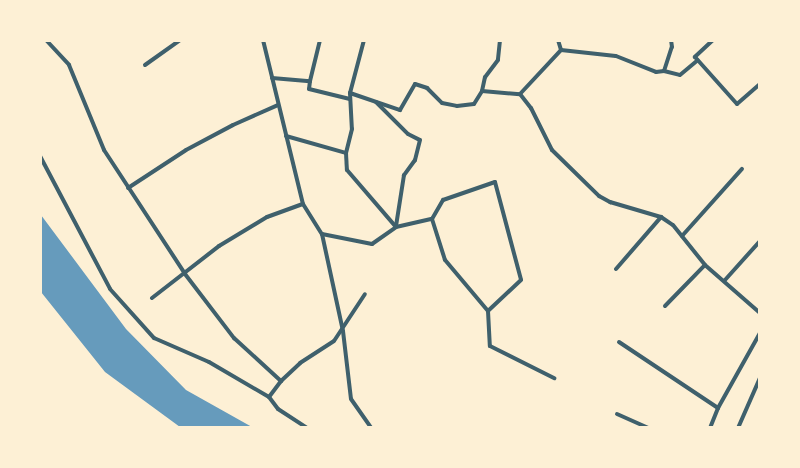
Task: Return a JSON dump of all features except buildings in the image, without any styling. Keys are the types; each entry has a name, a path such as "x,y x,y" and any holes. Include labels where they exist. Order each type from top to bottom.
{"street":[{"path":"46,40 69,65 104,150 185,274 234,338 281,381"},
{"path":"145,65 180,40"},
{"path":"263,40 303,204 322,234 343,331 351,399 371,428"},
{"path":"320,40 309,88 376,102 401,110 411,88 417,83 447,104 472,105 482,91 485,77 498,60 500,40"},
{"path":"364,40 350,96 352,129 346,153 347,170 396,227"},
{"path":"558,40 561,50"},
{"path":"664,71 672,47 671,40"},
{"path":"713,40 695,57 737,104 759,84"},
{"path":"520,94 561,50"},
{"path":"561,50 616,56 656,72 664,71 680,75 698,60"},
{"path":"272,78 310,81"},
{"path":"482,91 520,94 531,108 552,150 599,196 661,218 673,225 705,265 725,280 759,313"},
{"path":"376,102 392,120 421,142 415,160 404,175 396,227"},
{"path":"128,188 186,150 233,125 278,105"},
{"path":"286,136 346,153"},
{"path":"40,156 111,289 154,338 209,362 270,397 278,409 307,428"},
{"path":"682,236 742,169"},
{"path":"488,311 521,280 495,182 443,200 432,219 444,260 488,311 490,346 554,378"},
{"path":"152,298 185,274 204,256 267,217 303,204"},
{"path":"616,269 661,218"},
{"path":"322,234 372,244 396,227 432,219"},
{"path":"725,280 759,241"},
{"path":"665,306 705,265"},
{"path":"270,397 281,381 300,363 331,344 343,331 365,294"},
{"path":"710,428 718,408 759,333"},
{"path":"619,342 718,408"},
{"path":"738,428 759,378"},
{"path":"617,414 649,428"}],"water":[{"path":"41,215 126,329 186,390 252,427 180,427 105,372 41,292"}]}
